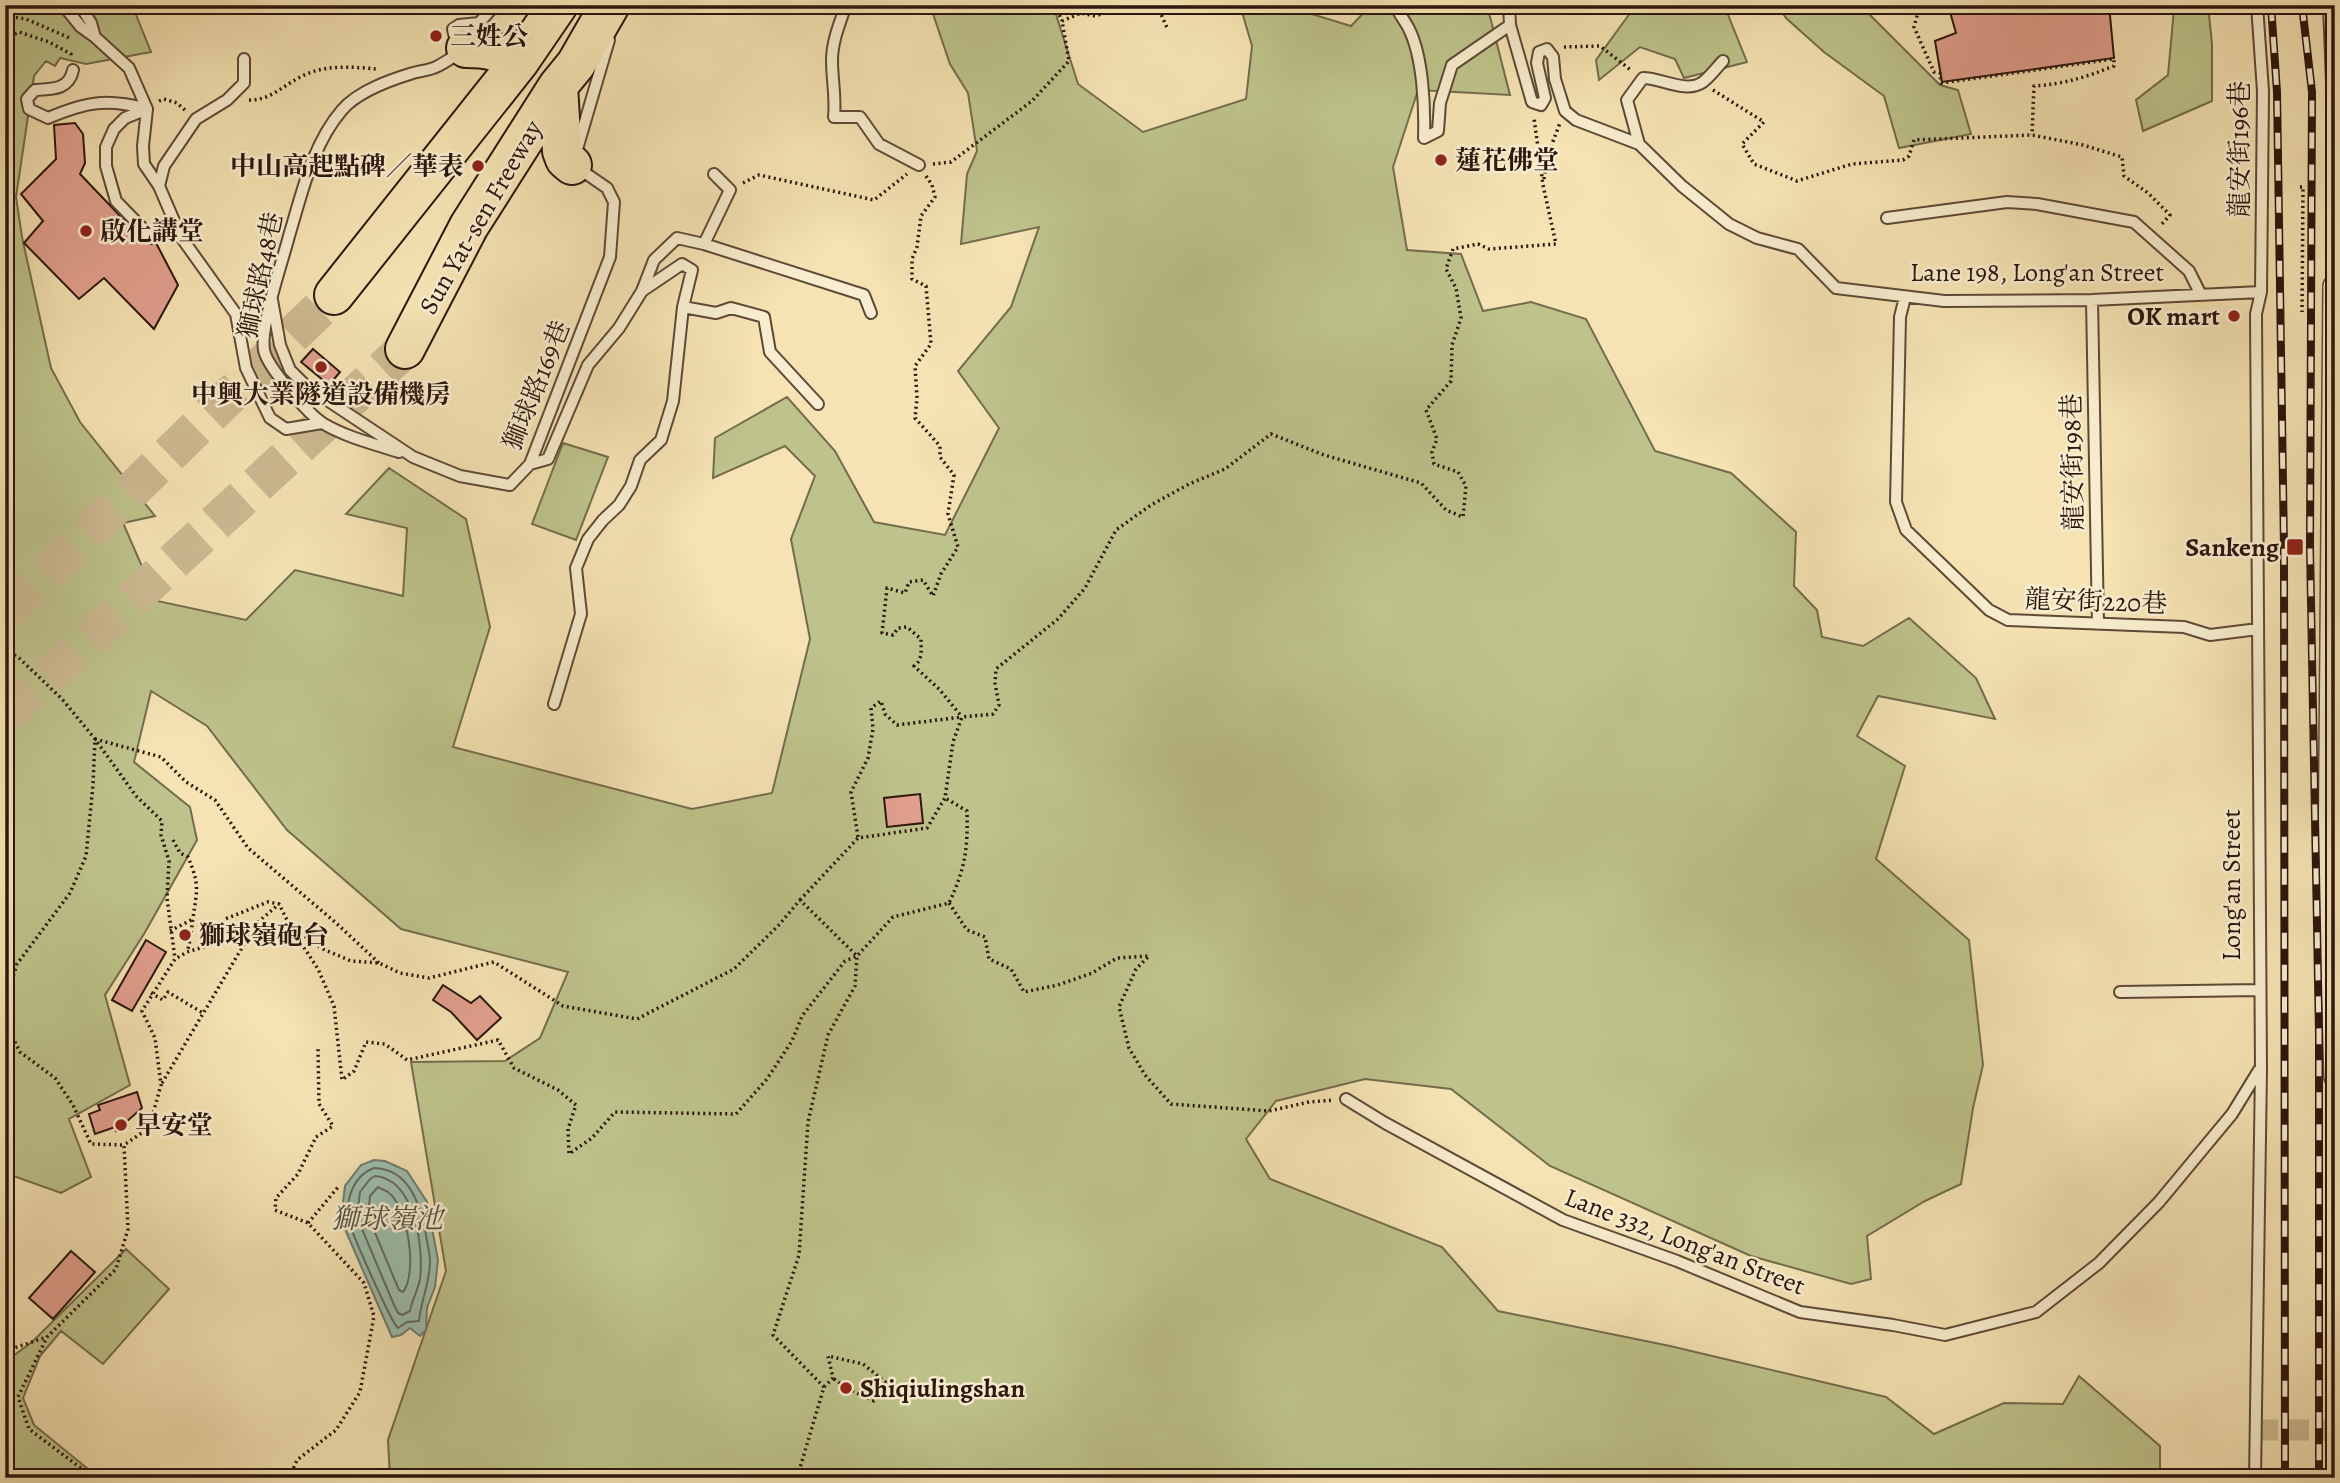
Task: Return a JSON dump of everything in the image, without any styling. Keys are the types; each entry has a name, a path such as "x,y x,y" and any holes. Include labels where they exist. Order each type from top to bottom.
{"highway":[{"name":"Sun Yat-sen Freeway","path":"334,295 494,60 558,5"},
{"name":"Sun Yat-sen Freeway","path":"405,349 470,226 559,87 612,14"},
{"path":"494,60 559,87 562,151 565,159 572,165"}],"street":[{"path":"2334,286 2329,878 2335,1077"}],"lane":[{"name":"獅球路48巷","path":"63,5 81,27 129,68 146,109 144,164 159,186 181,237 236,314 246,368 270,418 286,429 322,423"},
{"path":"80,5 91,23 95,37"},
{"path":"494,60 475,36 459,36 454,34 453,29 458,24 479,23 495,5"},
{"path":"846,5 833,44 836,95 834,117 860,117 879,144 919,165"},
{"path":"1395,5 1410,30 1420,74 1425,107 1424,138 1438,131 1440,103 1452,65 1510,25"},
{"path":"1509,5 1510,25 1532,102 1541,105 1545,98 1537,63 1539,52 1546,48 1553,57 1555,79 1565,111"},
{"name":"龍安街196巷","path":"2257,5 2263,92 2261,292"},
{"path":"2329,5 2335,160"},
{"path":"572,165 612,14"},
{"path":"159,186 164,166 196,119 227,100 244,83 244,59"},
{"name":"獅球路48巷","path":"322,423 282,382 267,360 264,349 272,300 308,172 321,144 343,109 361,95 409,75 438,67 494,60"},
{"path":"1639,145 1627,100 1643,78 1655,78 1687,87 1703,83 1723,61"},
{"path":"73,70 71,80 62,88 35,90 27,99 29,110 48,118 94,103 121,102 146,109"},
{"path":"146,109 125,118 114,129 106,147 106,166 116,201 149,235"},
{"name":"Lane 198, Long'an Street","path":"1565,111 1576,120 1639,145 1682,186 1729,224 1757,238 1798,249 1836,288 1944,301 2092,300 2261,292"},
{"name":"獅球路169巷","path":"272,300 280,345 290,370 306,386 413,457 460,476 510,485 530,464 610,257 614,202 607,188 572,165"},
{"path":"704,244 730,190 714,174"},
{"path":"1887,218 2007,202 2037,204 2134,222 2189,271 2200,293"},
{"path":"2334,286 2335,234"},
{"path":"530,464 548,458 589,365 620,328 642,291 654,260 677,237 864,295 871,313"},
{"path":"554,704 581,614 576,568 588,539 619,505 631,486 640,460 660,440 673,401 683,307 692,271 682,264 642,291"},
{"name":"Long'an Street","path":"2255,1478 2260,1069 2256,314 2261,292"},
{"name":"龍安街220巷","path":"1905,297 1900,317 1896,502 1906,530 1989,610 2008,620 2183,627 2210,635 2258,629"},
{"name":"龍安街198巷","path":"2092,300 2098,624"},
{"path":"683,307 716,313 731,308 764,317 770,352 818,404"},
{"path":"322,423 413,457"},
{"path":"2120,992 2259,990"},
{"name":"Lane 332, Long'an Street","path":"1346,1099 1563,1220 1677,1261 1800,1312 1945,1335 2036,1312 2099,1263 2159,1202 2232,1114 2260,1069"}],"path":[{"path":"730,190 759,175 874,200 919,165 951,162 1032,102 1069,61 1062,21 1055,5"},
{"path":"1062,21 1081,13 1094,16 1132,5"},
{"path":"1157,5 1168,30"},
{"path":"1920,5 1914,27 1934,72 1940,72 1941,83 2114,60 2114,66 2084,79 2034,86 2032,135"},
{"path":"5,16 26,19 74,40"},
{"path":"5,38 19,32 49,42 71,54 73,70"},
{"path":"1546,48 1600,46 1643,78"},
{"path":"227,100 263,100 310,72 349,67 389,70 409,75"},
{"path":"1703,83 1764,122 1742,144 1754,164 1797,181 1852,164 1903,160 1909,156 1914,140 2032,135 2083,145 2122,157 2124,176 2148,193 2170,215 2150,237"},
{"path":"146,109 164,99 177,103 196,119"},
{"path":"858,838 851,792 868,758 873,729 871,708 881,701 885,714 897,725 993,714 999,705 995,683 996,669 1058,619 1085,588 1116,530 1151,505 1189,484 1225,469 1271,434 1324,455 1421,483 1446,510 1463,517 1466,486 1458,472 1434,464 1432,452 1437,439 1426,411 1451,381 1452,345 1461,318 1456,288 1446,269 1452,248 1478,244 1489,249 1556,244 1543,185 1532,102"},
{"path":"1543,185 1547,157 1565,111"},
{"path":"919,165 932,186 935,197 921,216 917,247 912,259 912,279 926,286 931,344 915,366 915,418 940,446 940,457 954,475 948,514 958,547 941,574 933,596 923,580 909,582 905,593 887,588 882,633 893,635 898,628 907,627 921,639 919,663 914,666 939,689 962,717"},
{"path":"2300,187 2303,187 2302,313"},
{"path":"5,649 19,658 62,699 136,796 162,821 162,835 169,861 167,898 175,959"},
{"path":"95,739 161,757 186,782 215,800 248,848 379,963 400,973 429,978 494,962 563,1006 637,1019 734,969 778,926 858,838 927,828 945,798 953,742 962,717"},
{"path":"5,1002 17,964 70,893 86,856 95,739"},
{"path":"945,798 967,811 968,844 960,879 949,903"},
{"path":"173,840 180,853 188,857 196,875 198,892 193,934 187,952"},
{"path":"800,900 857,956 856,986 828,1035 808,1122 799,1255 773,1335 824,1387"},
{"path":"161,1085 155,1038 142,1011 151,993 175,959 210,945 225,919 268,902 279,904"},
{"path":"279,904 318,970 334,1006 342,1080 354,1071 366,1042 385,1044 407,1060 498,1040 514,1068 558,1090 576,1105 568,1129 569,1154 592,1138 615,1112 736,1114 767,1079 792,1041 802,1016 845,961 857,956 893,918 949,903"},
{"path":"949,903 967,930 985,937 989,959 1011,969 1024,992 1080,977 1117,958 1149,956 1136,969 1119,1007 1129,1048 1144,1075 1171,1104 1269,1111 1309,1102 1346,1099"},
{"path":"5,1022 20,1052 55,1078 73,1105 91,1144 124,1144 149,1128 161,1085 256,924 279,904"},
{"path":"170,931 193,919"},
{"path":"290,926 323,949 351,961 379,963"},
{"path":"151,993 163,1000 168,992 204,1013"},
{"path":"289,1478 298,1460 336,1430 360,1392 374,1316 364,1283 308,1223 275,1210 276,1198 298,1174 316,1137 332,1126 318,1104 318,1049"},
{"path":"94,1478 29,1429 18,1397 47,1337 116,1269 128,1229 124,1144"},
{"path":"308,1223 338,1186"},
{"path":"5,1351 47,1337"},
{"path":"828,1356 863,1364 888,1385 874,1401 846,1388 833,1378 828,1356"},
{"path":"797,1478 824,1387 833,1378"}],"green space":[{"path":"5,5 132,5 151,52 86,64 60,58 55,66 46,61 34,76 16,197 22,237 51,368 80,422 155,516 123,523 157,601 246,620 295,570 403,596 407,528 346,514 389,468 466,519 490,627 453,747 692,809 772,793 810,639 791,539 815,476 785,446 713,478 715,438 787,397 835,451 874,522 945,535 999,428 958,371 1011,307 1039,227 961,244 967,174 977,151 968,93 950,64 930,5 1053,5 1078,84 1143,132 1246,99 1252,46 1240,5 1310,5 1305,12 1351,26 1371,5 1487,5 1510,95 1418,90 1393,167 1407,250 1461,254 1483,311 1531,302 1586,319 1655,451 1731,473 1796,532 1794,586 1817,610 1822,637 1863,646 1909,618 1976,678 1995,719 1878,696 1857,736 1905,766 1876,859 1969,940 1983,1065 1961,1184 1925,1201 1867,1236 1871,1279 1851,1284 1751,1256 1550,1166 1451,1089 1365,1079 1276,1101 1246,1139 1270,1179 1442,1247 1498,1311 1670,1346 1886,1397 1934,1434 2004,1403 2063,1404 2079,1376 2160,1446 2160,1478 390,1478 388,1440 446,1271 411,1062 505,1061 540,1038 568,972 401,929 287,830 207,726 151,691 134,762 190,807 197,840 144,934 105,995 130,1085 69,1119 91,1177 61,1193 5,1173"},
{"path":"1636,5 1724,5 1747,62 1684,78 1675,59 1640,47 1599,80 1596,60"},
{"path":"1776,5 1860,5 1940,85 1958,90 1971,134 1899,148 1884,96 1824,52 1787,19"},
{"path":"2170,5 2208,5 2212,44 2212,101 2143,131 2136,100 2168,75 2174,9"},
{"path":"563,443 608,457 576,540 532,524"},
{"path":"126,1249 169,1289 103,1364 61,1331 40,1356 23,1398 34,1425 99,1478 5,1478 5,1362 32,1342"}],"water":[{"name":"獅球嶺池","path":"374,1160 385,1161 407,1171 427,1202 438,1260 435,1287 427,1308 426,1330 420,1336 410,1328 401,1335 392,1337 341,1220 345,1186 361,1165"}],"building":[{"path":"1972,5 2109,5 2114,58 1942,82 1935,41 1956,33 1950,12"},
{"name":"啟化講堂","path":"75,123 83,134 85,163 80,174 143,240 152,244 155,241 178,285 154,329 104,278 79,299 24,243 43,221 21,194 56,159 54,125"},
{"name":"中興大業隧道設備機房","path":"313,349 340,372 329,385 301,362"},
{"path":"920,794 923,823 887,827 884,798"},
{"path":"146,940 166,952 132,1011 112,1000"},
{"path":"443,985 471,1003 480,996 501,1018 477,1040 451,1012 433,1000"},
{"path":"137,1092 142,1108 116,1131 115,1127 95,1134 89,1114 100,1110 98,1105"},
{"path":"71,1251 95,1272 53,1319 29,1298"}],"tunnel":[{"path":"5,613 334,295"},
{"path":"5,716 405,349"},
{"path":"2257,1430 2335,1430"}],"railway":[{"path":"2271,5 2277,92 2284,548 2285,1478"},
{"path":"2302,5 2312,92 2310,548 2319,1033 2319,1478"}],"place":[{"name":"三姓公","path":"436,36"},
{"name":"蓮花佛堂","path":"1441,160"},
{"name":"中山高起點碑／華表","path":"478,166"},
{"name":"啟化講堂","path":"86,231"},
{"name":"OK mart","path":"2234,316"},
{"name":"中興大業隧道設備機房","path":"321,367"},
{"name":"Sankeng","path":"2295,547"},
{"name":"獅球嶺砲台","path":"185,935"},
{"name":"早安堂","path":"121,1125"},
{"name":"Shiqiulingshan","path":"846,1388"}]}
